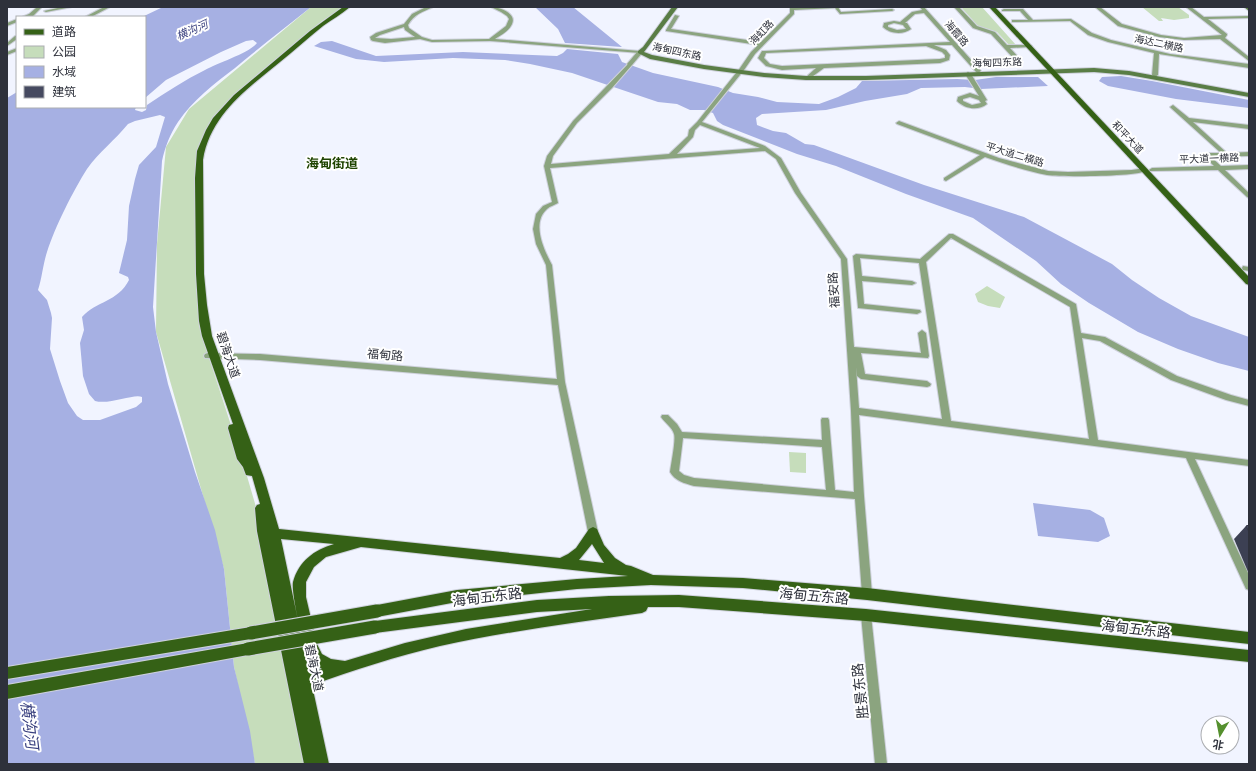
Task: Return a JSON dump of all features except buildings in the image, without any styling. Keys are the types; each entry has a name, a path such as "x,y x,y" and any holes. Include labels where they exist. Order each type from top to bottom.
{"main road":[{"name":"碧海大道","path":"311,764 274,533 258,478 201,332 196,294 196,172 200,144 215,116 235,94 314,27 342,7"},
{"name":"碧海大道","path":"322,764 299,683 263,531 263,518 260,504 248,465 242,458 211,356 205,327 200,293 200,167 203,144 218,116 238,95 317,28 346,7"},
{"path":"640,52 645,48 674,7"},
{"name":"和平大道","path":"992,7 1030,46 1056,69"},
{"name":"和平大道","path":"1002,9 1249,282"},
{"name":"海甸四东路","path":"640,52 658,59 790,78 824,79 968,74 1056,69 1090,69 1129,73 1249,94"},
{"name":"海甸四东路","path":"741,71 809,77 1107,68 1155,75 1249,94"},
{"name":"和平大道","path":"1152,174 1248,270"},
{"path":"560,564 569,561 579,554 593,532"},
{"path":"593,532 597,542 613,564 652,580"},
{"path":"274,533 631,571"},
{"path":"351,666 330,666 323,663 315,655 312,650 300,595 299,583 311,562 316,557 329,551 365,542"},
{"name":"海甸五东路","path":"7,673 377,611 457,596 577,584 652,580 743,583 867,594 1249,638"},
{"path":"299,683 416,646 489,630 679,601"},
{"name":"海甸五东路","path":"7,692 375,627 537,606 609,602 679,601 866,615 1249,656"}],"street":[{"path":"28,16 31,15 39,8 38,7"},
{"path":"46,11 56,8 70,7"},
{"path":"89,16 108,7"},
{"path":"431,7 414,12 406,25 378,34 372,38 373,40 388,42 402,39 420,38 436,41 490,40 497,38 640,52"},
{"path":"494,7 511,17 512,22 510,27 497,38"},
{"path":"792,8 836,7 840,13 892,10"},
{"path":"956,7 975,27 993,33 1020,62 973,65"},
{"path":"1096,7 1120,25 1161,36 1184,39 1222,38 1249,59"},
{"path":"1188,7 1225,35 1222,38"},
{"name":"海虹路","path":"741,71 753,53 792,13 792,8"},
{"path":"901,23 914,13 924,9"},
{"name":"海霞路","path":"924,9 978,71"},
{"path":"1002,9 1021,10 1032,21"},
{"path":"677,16 668,30 761,44"},
{"path":"1203,18 1249,16"},
{"name":"海达二横路","path":"1032,21 1071,20 1090,34 1110,41 1157,52 1249,66"},
{"path":"1014,21 1032,21"},
{"path":"406,25 407,29 420,38"},
{"path":"7,45 16,39"},
{"path":"753,53 953,43"},
{"path":"764,52 761,58 764,62 772,66 782,68 940,61 947,59 948,55 944,50 926,44"},
{"path":"1006,47 1030,46"},
{"path":"7,54 16,49"},
{"path":"593,532 560,382 549,265 541,252 536,226 545,206 555,202 547,166 550,156 575,122 610,87 640,52"},
{"path":"1155,75 1157,52"},
{"path":"809,77 818,69 837,66"},
{"path":"671,156 691,136 692,130 708,113 741,71"},
{"path":"968,74 985,102 983,106 977,107 964,105 960,101 960,98 970,95 977,90"},
{"path":"970,95 984,100"},
{"path":"1173,107 1226,155"},
{"path":"1188,120 1249,127"},
{"name":"福安路","path":"699,123 766,148 778,158 798,194 844,259 854,349 859,496 867,594"},
{"name":"平大道二横路","path":"899,123 1026,168 1048,173 1068,174 1132,172"},
{"path":"547,166 766,148"},
{"path":"946,179 985,154"},
{"path":"1249,154 1206,155 1249,196"},
{"name":"平大道一横路","path":"1152,174 1169,170 1249,167"},
{"path":"1132,172 1152,174 1169,170"},
{"path":"1132,172 1152,174"},
{"path":"917,312 861,306 856,256 922,261 951,235 1073,306 1094,443"},
{"path":"922,261 947,423"},
{"path":"858,278 912,283"},
{"path":"922,333 925,356 854,349 861,376 927,384"},
{"path":"1077,335 1102,339 1174,378 1229,398 1249,403"},
{"name":"福甸路","path":"211,356 260,357 560,382"},
{"path":"855,411 1249,463"},
{"path":"665,417 674,426 679,435 674,472 681,478 694,482 831,492 859,496"},
{"path":"825,420 831,492"},
{"path":"679,435 826,444"},
{"path":"1189,455 1249,586"},
{"name":"胜景东路","path":"866,615 881,764"}],"green space":[{"path":"311,7 344,7 322,21 225,104 215,116 196,176 196,281 201,333 242,459 263,531 310,764 255,764 234,667 224,569 156,332 157,244 166,147 189,109"},
{"path":"961,7 982,7 1016,45 1009,45 997,32 978,26"},
{"path":"1142,7 1178,7 1189,15 1189,18 1174,20 1161,18 1163,21 1159,21"},
{"path":"987,286 1005,297 1000,308 988,306 978,302 975,294"},
{"path":"789,452 806,453 806,473 790,472"}],"water":[{"name":"横沟河","path":"163,7 311,7 197,99 175,127 168,141 162,161 153,307 156,332 168,384 195,472 215,530 224,569 234,667 250,731 255,764 7,764 7,98 16,93 16,108 136,108 135,110 142,112 146,110 147,105 176,86 210,67 253,47 257,43 253,40 246,41 166,80 146,97 146,16 144,16","holes":["160,115 165,117 156,147 139,165 129,206 127,240 119,273 128,277 129,280 119,293 82,317 84,330 80,343 83,376 89,394 95,401 108,402 139,396 142,397 142,402 136,407 100,420 83,420 77,416 68,403 60,381 50,349 51,313 47,300 38,290 50,242 70,198 87,169 128,124"]},
{"path":"535,7 573,7 622,47 565,43 558,29"},
{"path":"332,41 376,56 463,52 557,56 567,49 618,54 622,62 653,73 718,87 733,93 777,102 819,104 856,88 862,81 975,80 996,77 1038,77 1048,86 981,89 965,87 921,88 907,94 865,101 826,110 762,114 756,118 757,125 773,131 786,133 805,144 814,145 924,185 1024,217 1112,264 1132,280 1159,298 1191,316 1249,337 1249,371 1218,363 1178,349 1138,332 1089,303 1061,284 1036,261 973,218 906,194 836,166 797,154 723,125 717,121 713,113 704,110 690,110 677,104 658,102 572,73 530,64 505,60 453,58 384,62 356,59 314,46 321,42"},
{"path":"1121,76 1249,100 1249,108 1176,99 1108,86 1099,81 1102,77"},
{"path":"1033,503 1090,510 1104,518 1110,536 1098,542 1038,536"}],"district":[{"name":"海甸街道","path":"332,163"}]}
